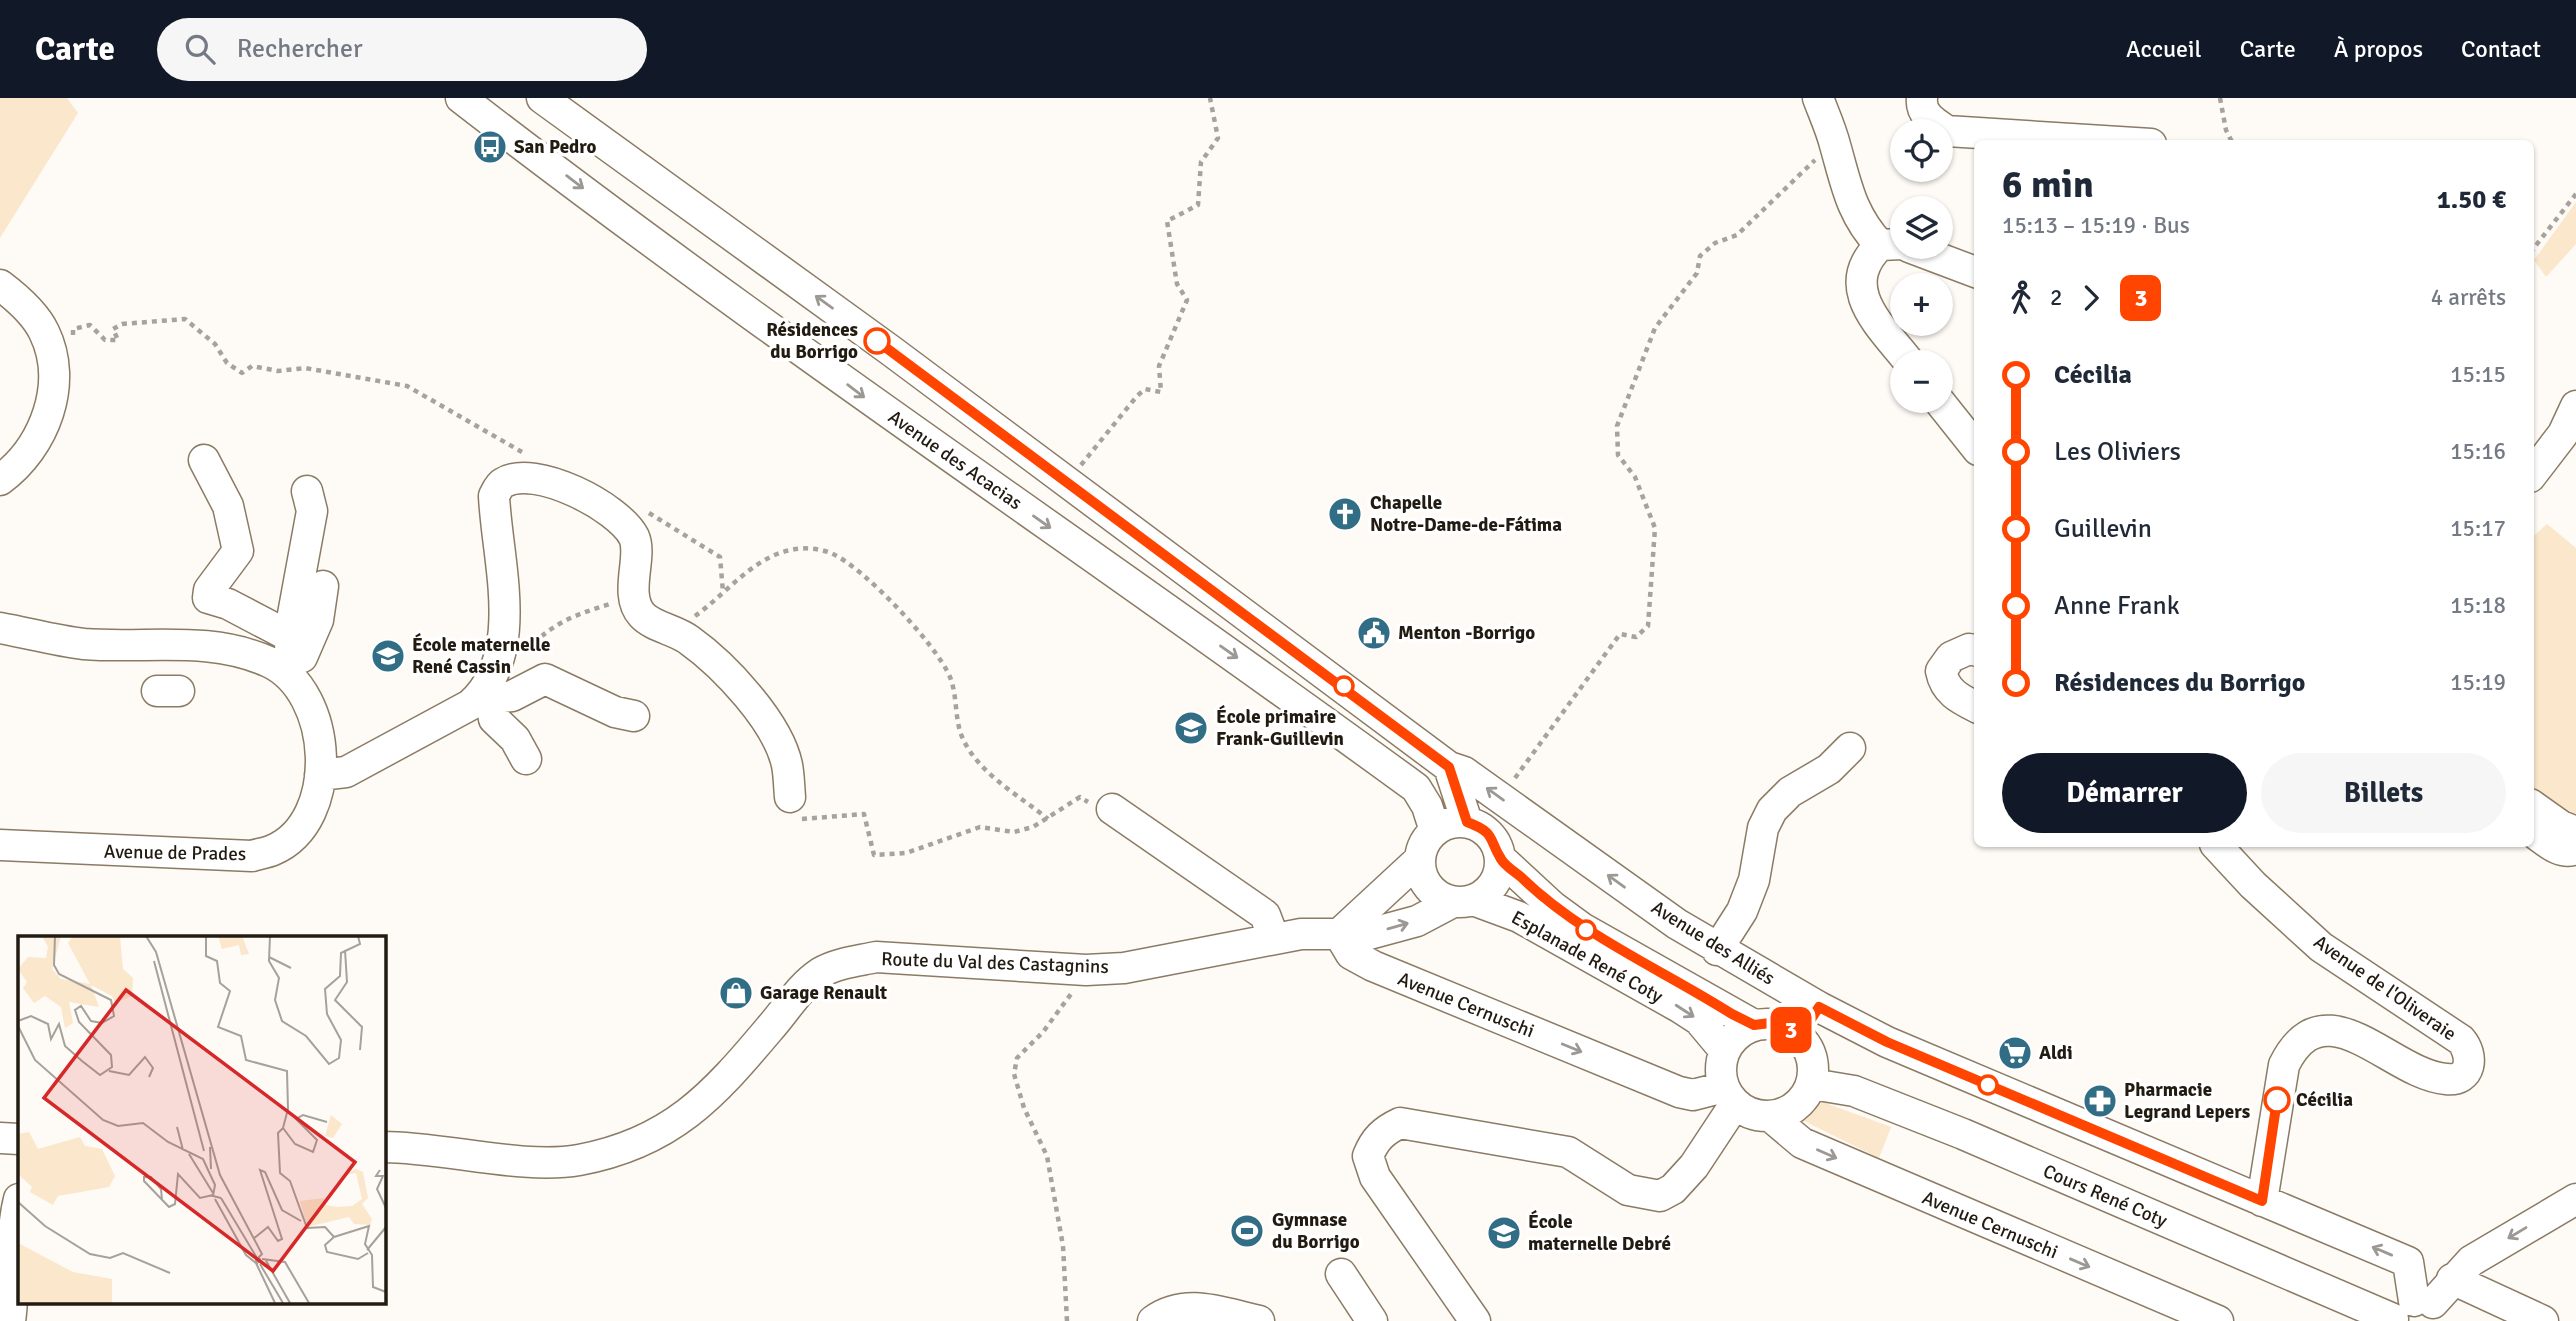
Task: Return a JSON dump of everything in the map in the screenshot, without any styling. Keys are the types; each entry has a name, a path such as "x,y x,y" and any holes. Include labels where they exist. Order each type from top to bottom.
{"street":[{"name":"Avenue des Acacias","path":"461,98 873,403 1263,676 1416,788 1427,806 1435,831"},
{"path":"541,98 1067,482 1449,767 1464,772 1539,825"},
{"path":"1818,98 1834,142 1851,207 1865,230 1890,242"},
{"path":"1922,98 1921,105 1931,121 1948,131 2089,140"},
{"path":"1890,248 1867,257 1860,276 1865,305 1900,350"},
{"path":"1938,259 1974,272"},
{"path":"0,285 27,308 43,329 52,353 54,375 51,406 37,439 14,470 0,480"},
{"path":"2534,472 2563,434 2576,406"},
{"path":"1949,413 1974,445"},
{"path":"204,460 228,506 238,551 209,590 208,598 228,604 290,658 302,657 317,620 323,586"},
{"path":"526,759 515,738 495,719 488,694 503,645 504,604 494,496 502,483 518,478 546,482 592,500 620,519 635,539 635,601 641,615 688,639 715,662 765,718 786,762 790,797"},
{"path":"290,658 313,511 307,491"},
{"name":"Avenue de Prades","path":"0,628 83,644 193,643 247,653 272,664 290,658 310,703 319,734 320,775 316,799 295,834 273,850 252,856 0,845"},
{"path":"1974,650 1969,649 1951,657 1941,671 1950,691 1974,706"},
{"path":"488,694 495,698 512,696 545,679 615,712 634,716"},
{"path":"320,775 346,772 488,694"},
{"path":"1717,950 1742,911 1754,880 1763,828 1772,810 1790,792 1829,768 1850,748"},
{"path":"1339,934 1369,934 1417,920 1483,895 1497,879 1486,839 1449,767"},
{"path":"2534,807 2561,826 2576,832"},
{"path":"1112,810 1265,915 1288,937"},
{"path":"1463,901 1442,898 1425,882 1420,859 1422,848 1435,831 1455,822 1486,839 1539,825"},
{"name":"Avenue des Alliés","path":"1539,825 1717,950 1887,1042 2408,1262 2416,1313"},
{"path":"2534,833 2560,850 2568,852 2576,849"},
{"name":"Esplanade René Coty","path":"1486,839 1552,906 1582,928 1754,1025"},
{"name":"Avenue de l'Oliveraie","path":"2219,847 2253,885 2321,947 2460,1040 2471,1055 2470,1065 2462,1076 2448,1080 2430,1075 2345,1032 2325,1030 2307,1036 2292,1049 2284,1065 2262,1201"},
{"path":"1339,934 1420,859"},
{"name":"Esplanade René Coty","path":"1463,901 1520,917 1679,1007 1699,1020 1725,1051"},
{"name":"Route du Val des Castagnins","path":"385,1147 417,1147 540,1162 578,1160 619,1149 681,1121 700,1106 740,1065 809,982 829,969 847,963 876,957 1086,970 1176,960 1288,937 1339,934"},
{"name":"Avenue Cernuschi","path":"1339,934 1351,954 1373,966 1679,1092 1693,1095 1729,1095"},
{"path":"1800,1036 1819,1007"},
{"path":"1770,1023 1786,1027 1800,1036 1813,1058 1812,1084 1796,1106 1770,1116 1745,1111 1729,1095 1721,1075 1725,1051 1731,1040 1754,1025 1770,1023"},
{"name":"Cours René Coty","path":"1812,1084 1854,1091 2416,1313"},
{"path":"1475,1321 1375,1177 1368,1156 1373,1143 1385,1130 1400,1123 1568,1152 1628,1190 1660,1196 1672,1189 1695,1166 1729,1095"},
{"name":"Avenue Cernuschi","path":"1770,1116 1802,1143 2218,1321"},
{"path":"0,1138 18,1139"},
{"path":"2416,1313 2444,1293 2452,1279 2471,1261 2576,1199"},
{"path":"10,1321 14,1289 13,1220 18,1202"},
{"path":"1341,1274 1372,1321"},
{"path":"2452,1279 2543,1321"},
{"path":"1153,1321 1168,1310 1190,1306 1259,1321"}],"path":[{"path":"1067,482 1137,396 1145,389 1161,392 1159,366 1186,300 1177,284 1167,221 1198,205 1201,162 1218,138 1210,98"},
{"path":"2220,98 2226,130 2231,140"},
{"path":"1510,785 1544,734 1620,634 1636,638 1648,626 1655,528 1635,477 1618,455 1617,426 1655,328 1697,273 1700,256 1715,243 1737,235 1834,142"},
{"path":"2534,248 2576,194"},
{"path":"73,341 73,329 90,325 105,341 118,340 113,329 122,324 185,319 215,344 228,363 242,373 252,366 278,372 305,368 407,386 525,454"},
{"path":"639,506 720,557 723,592 764,562 789,550 814,548 834,554 889,601 935,653 956,694 963,739 980,763 1018,798 1048,819"},
{"path":"519,658 548,628 562,620 616,602 635,601"},
{"path":"790,797 799,819 864,814 874,855 906,853 980,827 1014,832 1048,819 1080,797 1096,806 1112,810"},
{"path":"1067,1321 1063,1246 1047,1156 1024,1108 1014,1074 1017,1058 1043,1032 1086,970"}],"shaded area":[{"path":"0,98 67,98 78,113 0,238"},
{"path":"2576,202 2576,244 2546,277 2534,260"},
{"path":"2547,524 2576,548 2576,821 2534,788 2534,535"},
{"path":"1820,1101 1891,1127 1879,1158 1800,1119"}],"bus line":[{"name":"3","path":"877,341 1344,686 1449,767 1467,822 1480,827 1491,836 1499,850 1500,858 1552,906 1582,928 1690,987 1732,1014 1754,1025 1770,1023 1786,1027 1800,1036 1819,1007 1887,1042 2262,1201 2277,1100"}],"place":[{"name":"San Pedro","path":"490,147"},
{"name":"Résidences du Borrigo","path":"877,341"},
{"name":"Chapelle Notre-Dame-de-Fátima","path":"1345,514"},
{"name":"Menton -Borrigo","path":"1374,633"},
{"name":"École maternelle René Cassin","path":"388,656"},
{"name":"École primaire Frank-Guillevin","path":"1191,728"},
{"name":"Garage Renault","path":"736,993"},
{"name":"Aldi","path":"2015,1053"},
{"name":"Cécilia","path":"2277,1100"},
{"name":"Pharmacie Legrand Lepers","path":"2100,1101"},
{"name":"Gymnase du Borrigo","path":"1247,1231"},
{"name":"École maternelle Debré","path":"1504,1233"}]}
